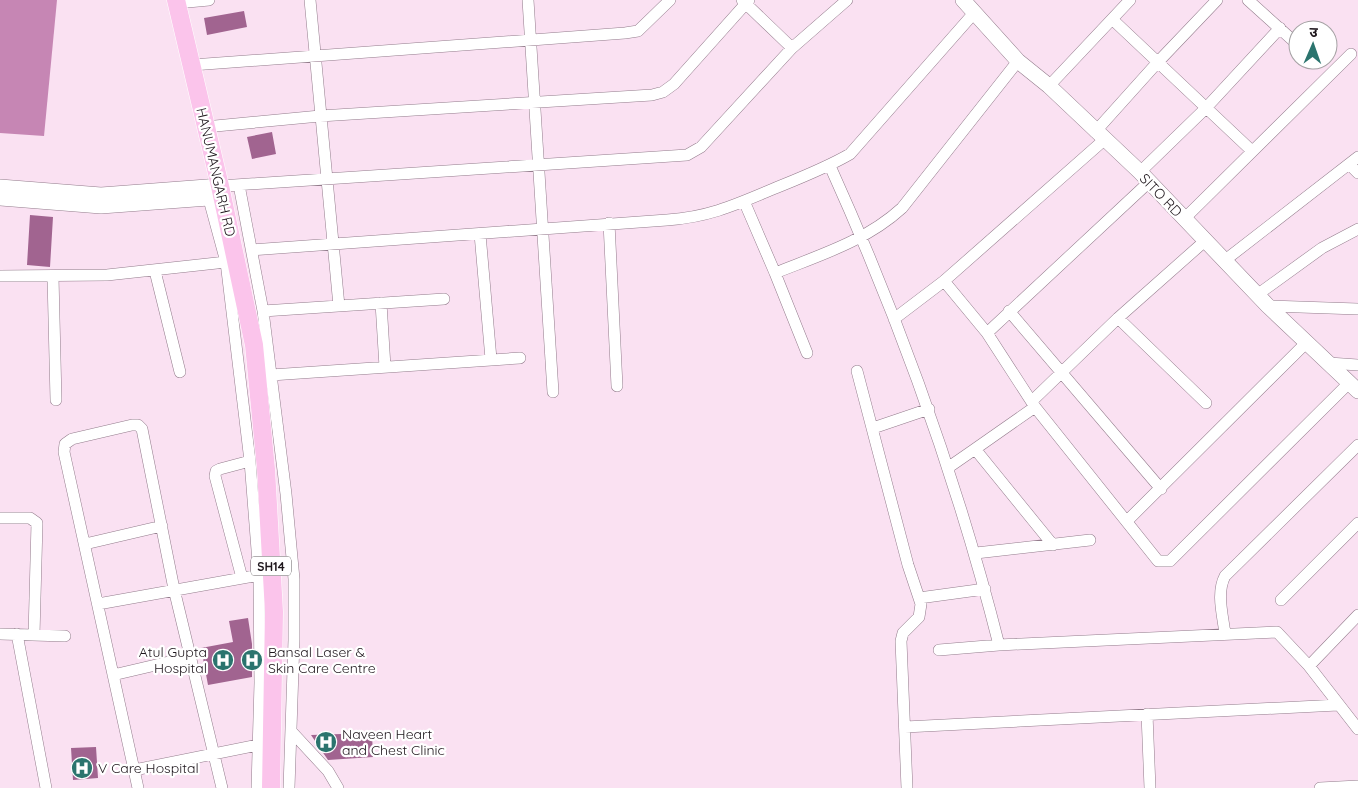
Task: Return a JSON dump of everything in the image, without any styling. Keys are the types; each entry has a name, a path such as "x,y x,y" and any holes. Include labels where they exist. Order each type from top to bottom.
{"main road":[{"name":"HANUMANGARH RD","path":"177,2 192,65 214,193 254,345 266,469 274,612 271,788"},
{"name":"SITO RD","path":"969,4 1018,61 1049,86 1144,178 1268,306 1354,387"},
{"path":"0,187 101,195 214,193"},
{"path":"0,198 101,206 214,193"}],"street":[{"path":"177,2 209,0"},
{"path":"310,0 339,306"},
{"path":"528,0 536,101 538,166 553,392"},
{"path":"192,65 315,54 638,31 670,0"},
{"path":"256,788 259,575 250,460 226,262 214,193 239,185 687,155 701,147 792,48 846,0"},
{"path":"1049,86 1130,0"},
{"path":"894,319 944,281 1100,136 1156,63 1217,0"},
{"path":"1248,0 1288,36"},
{"path":"204,127 320,116 652,95 663,92 674,84 746,1 792,48"},
{"path":"252,250 696,218 744,201 830,166 850,154 868,136 969,4"},
{"path":"1113,20 1156,63 1252,151"},
{"path":"987,333 1144,178 1280,28"},
{"path":"1184,219 1252,151 1356,55"},
{"path":"775,273 862,238 884,225 902,208 1018,61"},
{"path":"1224,261 1354,161 1358,174"},
{"path":"830,166 862,238 929,409 976,553 999,645"},
{"path":"239,185 263,311 286,494 294,579 289,788"},
{"path":"744,201 807,353"},
{"path":"610,223 618,386"},
{"path":"1257,295 1322,248 1358,229"},
{"path":"480,234 491,360"},
{"path":"949,468 1034,404 1060,373 1118,318 1206,240"},
{"path":"0,276 53,277 155,271 226,262"},
{"path":"155,271 180,372"},
{"path":"53,277 56,400"},
{"path":"944,281 987,333 1034,404 1158,561 1164,563 1170,561 1354,387"},
{"path":"263,311 444,299"},
{"path":"380,303 385,367"},
{"path":"1268,306 1358,309"},
{"path":"1009,311 1060,373 1161,488"},
{"path":"1118,318 1206,403"},
{"path":"1127,521 1307,342"},
{"path":"271,375 520,358"},
{"path":"1329,363 1358,365"},
{"path":"857,371 893,511 919,598 919,617 908,627 901,641 908,788"},
{"path":"873,428 929,409"},
{"path":"138,788 64,452 65,444 72,439 138,425 142,429 174,589 222,788"},
{"path":"1225,634 1220,594 1221,584 1225,576 1358,445"},
{"path":"975,449 1053,545"},
{"path":"242,578 215,476 216,471 220,468 250,460"},
{"path":"0,518 30,518 37,523 34,635"},
{"path":"1281,600 1358,523"},
{"path":"85,544 162,526"},
{"path":"976,553 1090,540"},
{"path":"98,604 259,575"},
{"path":"919,598 985,589"},
{"path":"1309,666 1358,615"},
{"path":"939,650 999,645 1277,632 1284,637 1309,666 1338,705 1353,713 1358,729"},
{"path":"0,634 65,636"},
{"path":"18,634 46,788"},
{"path":"113,676 190,657"},
{"path":"904,727 1338,705"},
{"path":"1148,714 1150,788"},
{"path":"291,731 328,771 338,788"},
{"path":"134,770 214,752 258,745"},
{"path":"1320,788 1358,786"}],"shaded area":[{"path":"0,0 57,0 44,136 0,133"}],"building":[{"path":"244,11 247,27 207,35 204,18"},
{"path":"272,132 276,154 252,159 247,137"},
{"path":"30,215 53,217 50,267 27,265"},
{"path":"248,618 252,644 252,677 208,685 201,648 233,642 229,621"},
{"path":"372,733 373,757 328,760 311,735"},
{"path":"96,747 98,778 73,780 71,748"}],"place":[{"name":"Atul Gupta Hospital","path":"223,660"},
{"name":"Bansal Laser & Skin Care Centre","path":"252,660"},
{"name":"Naveen Heart and Chest Clinic","path":"326,742"},
{"name":"V Care Hospital","path":"82,768"}]}
